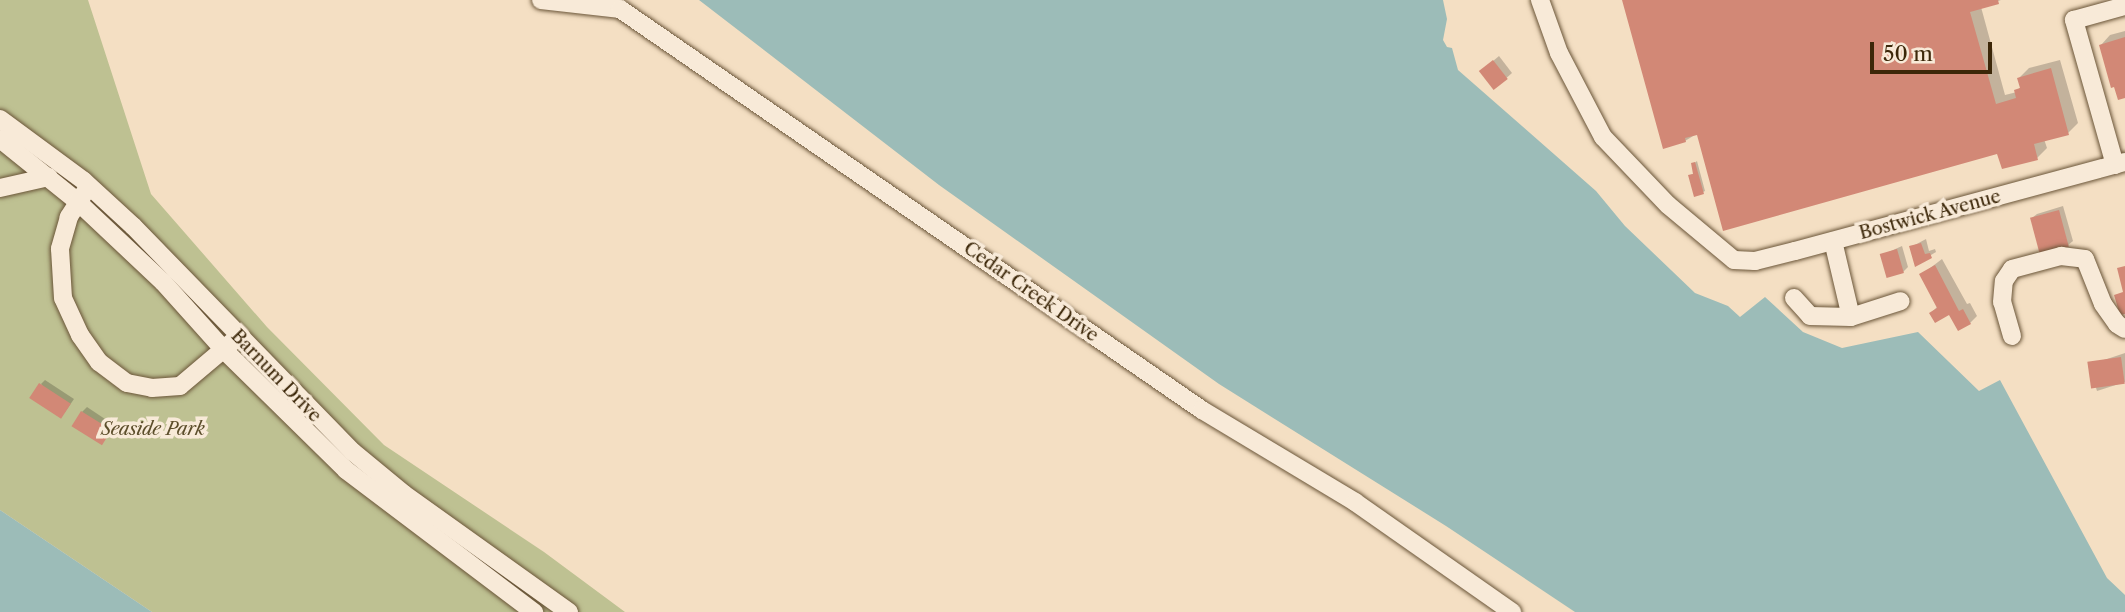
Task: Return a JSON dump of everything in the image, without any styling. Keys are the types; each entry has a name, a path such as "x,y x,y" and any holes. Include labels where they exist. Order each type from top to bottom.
{"street":[{"name":"Cedar Creek Drive","path":"541,0 621,9 1202,410 1355,502 1512,612"},
{"name":"Bostwick Avenue","path":"1540,0 1559,53 1604,137 1677,213 1734,260 1755,261 2120,163"},
{"path":"2120,163 2074,20 2125,6"},
{"name":"Barnum Drive","path":"0,119 89,186 133,226 238,337 353,452 404,494 569,612"},
{"name":"Barnum Drive","path":"0,139 78,202 163,282 224,350 346,470 534,612"},
{"path":"0,188 49,177"},
{"path":"89,186 69,217 60,249 63,298 80,335 99,362 127,383 152,388 180,386 238,337"},
{"path":"1833,241 1851,317"},
{"path":"2012,336 2002,302 2004,281 2012,269 2062,257 2085,259 2091,267 2103,303 2117,324 2125,329"},
{"path":"1794,298 1810,316 1851,317 1901,301"}],"green space":[{"name":"Seaside Park","path":"0,0 88,0 151,194 267,327 384,445 544,552 625,612 152,612 0,510"}],"water":[{"path":"699,0 1443,0 1447,19 1443,40 1447,47 1452,48 1458,70 1596,191 1625,226 1695,293 1728,306 1740,317 1765,297 1803,332 1842,348 1918,332 1979,391 2000,380 2107,578 2125,595 2125,612 1575,612 1446,526 1219,384 939,185"},
{"path":"0,510 152,612 0,612"}],"building":[{"path":"1622,0 1998,0 1999,4 1970,12 1996,104 2016,98 2014,90 2020,88 2017,78 2051,68 2069,135 2034,144 2038,160 2002,169 1997,154 1723,231 1697,135 1685,138 1686,142 1663,149"},
{"path":"2125,37 2125,98 2118,100 2114,87 2111,88 2099,45"},
{"path":"1493,60 1508,79 1494,90 1479,71"},
{"path":"1695,162 1704,194 1694,197 1688,175 1693,174 1691,163"},
{"path":"2059,210 2069,247 2040,254 2030,218"},
{"path":"1921,243 1925,254 1930,253 1932,258 1915,267 1909,246"},
{"path":"1897,249 1904,273 1887,278 1880,254"},
{"path":"1935,265 1959,311 1963,309 1971,324 1958,331 1949,315 1935,323 1929,313 1937,308 1919,274"},
{"path":"2125,266 2125,314 2120,315 2114,295 2123,292 2117,268"},
{"path":"2121,357 2125,384 2091,388 2087,362"},
{"path":"39,383 71,404 61,419 29,398"},
{"path":"81,411 112,430 102,445 71,426"}]}
